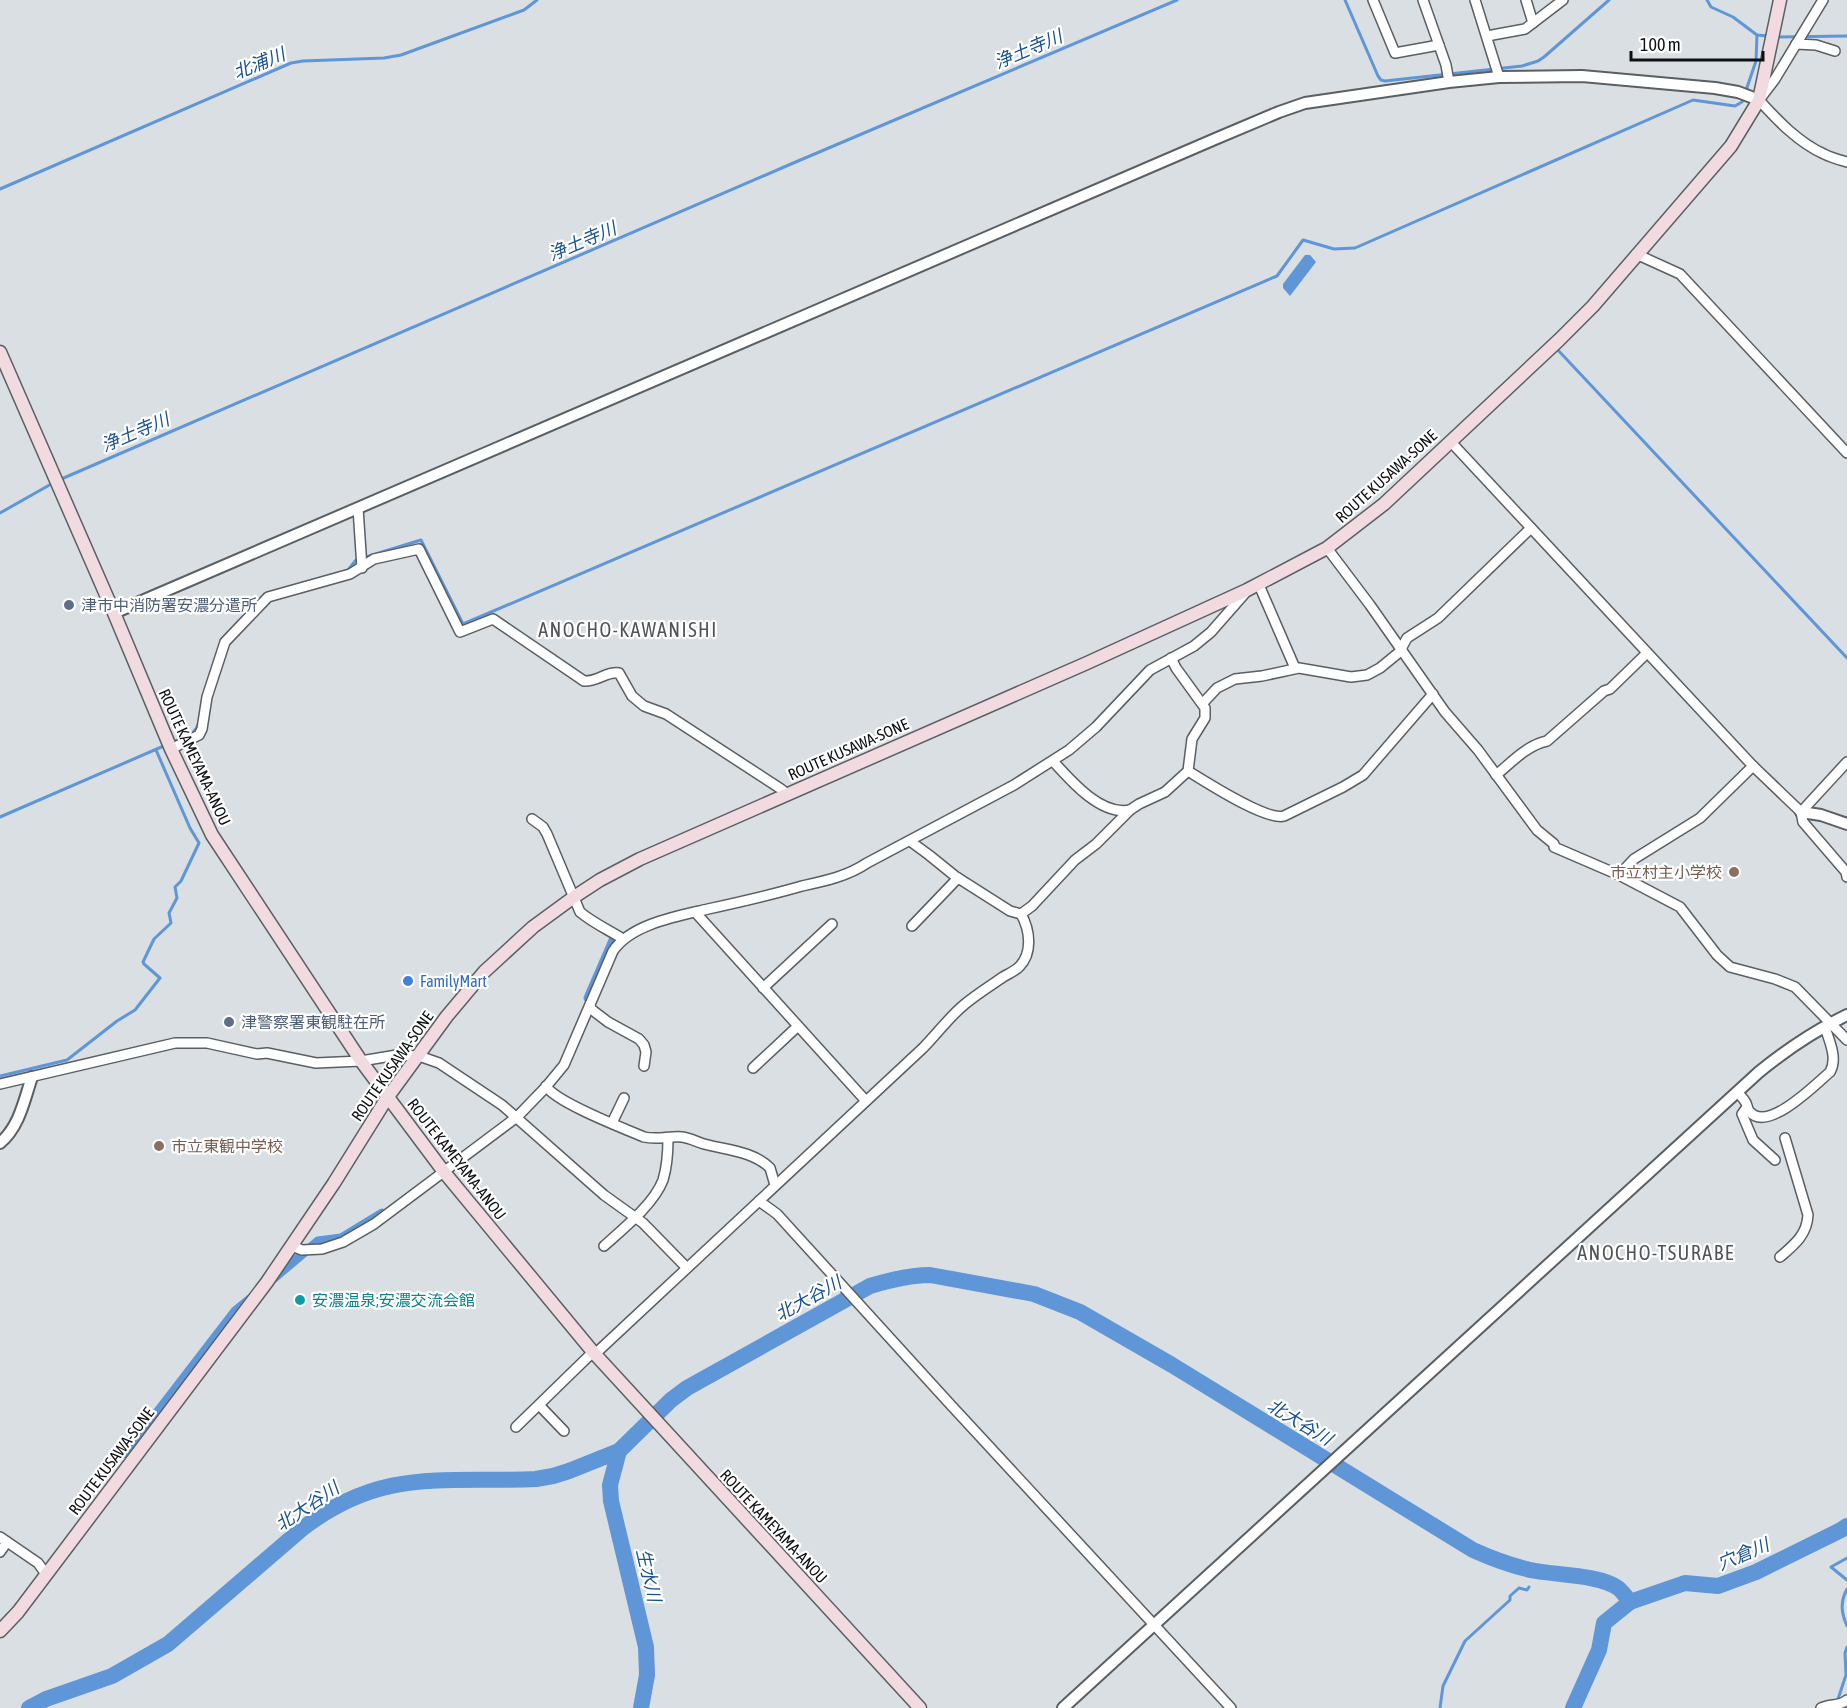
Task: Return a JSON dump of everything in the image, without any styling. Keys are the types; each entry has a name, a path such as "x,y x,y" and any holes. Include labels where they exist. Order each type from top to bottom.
{"main road":[{"name":"ROUTE KUSAWA-SONE","path":"0,1631 18,1612 230,1333 292,1246 387,1098 447,1016 484,972 533,927 600,880 640,859 1253,588 1327,548 1384,504 1559,340 1593,306 1731,146 1758,100 1780,0"},
{"name":"ROUTE KAMEYAMA-ANOU","path":"0,352 170,748 212,835 361,1061 444,1172 594,1353 920,1708"}],"street":[{"path":"1373,0 1395,53 1438,45"},
{"path":"1423,0 1449,82"},
{"path":"1475,0 1499,77"},
{"path":"1526,0 1533,24"},
{"path":"1487,36 1525,29 1563,0"},
{"path":"1758,100 1775,79 1823,0"},
{"path":"1796,43 1816,45 1835,51"},
{"path":"114,613 1279,112 1305,103 1499,77 1582,76 1715,88 1738,92 1758,100 1791,132 1810,146 1824,154 1846,160"},
{"path":"1636,254 1680,274 1847,453"},
{"path":"1450,441 1753,766 1801,812 1803,822 1846,872 1847,877"},
{"path":"358,508 362,567"},
{"path":"1203,703 1217,688 1234,679 1262,676 1295,668 1351,676 1367,675 1380,668 1401,650 1407,638 1438,618 1531,528"},
{"path":"1327,548 1445,712 1478,750 1536,830 1554,844 1554,847 1619,875 1680,907 1717,955 1730,967 1796,987 1827,1025 1847,1040"},
{"path":"170,748 199,735 207,697 225,642 268,597 350,574 374,560 418,549 460,632 493,619 584,681 592,682 612,672 619,673 632,696 644,706 666,714 787,794"},
{"path":"292,1246 302,1250 322,1249 343,1242 389,1214 517,1117 564,1065 613,951 623,939 647,926 695,912 838,877 858,869 1014,785 1084,739 1150,670 1194,646 1253,588 1295,668"},
{"path":"1496,775 1518,756 1541,742 1547,741 1610,688 1647,653"},
{"path":"1053,761 1068,778 1107,809 1123,812 1130,810 1165,792 1188,771 1192,739 1206,714 1203,703 1171,658"},
{"path":"1188,771 1229,796 1273,817 1284,816 1363,775 1433,694"},
{"path":"1801,812 1847,762"},
{"path":"1619,875 1635,859 1700,818 1753,766"},
{"path":"1021,914 1130,810"},
{"path":"1801,812 1821,815 1847,824"},
{"path":"532,819 543,827 547,834 580,912 623,939"},
{"path":"516,1427 923,1048 960,1009 1019,967 1027,951 1029,938 1027,924 1021,914 1010,911 958,878 910,841"},
{"path":"912,926 958,878"},
{"path":"695,912 866,1101"},
{"path":"763,988 832,924"},
{"path":"590,1006 608,1022 639,1039 644,1045 644,1066"},
{"path":"1063,1708 1737,1092 1773,1061 1827,1025 1847,1015"},
{"path":"1737,1092 1749,1112 1755,1115 1774,1114 1799,1100 1830,1072 1834,1060 1827,1025"},
{"path":"753,1068 798,1026"},
{"path":"0,1084 176,1043 207,1043 316,1063 361,1061 397,1055 419,1056 439,1063 502,1105 604,1195 636,1218 687,1268"},
{"path":"0,1143 11,1132 18,1119 32,1077"},
{"path":"546,1086 549,1091 567,1102 644,1137 688,1138 755,1158 770,1168 775,1185"},
{"path":"612,1123 624,1098"},
{"path":"1748,1107 1742,1114 1753,1140 1775,1160"},
{"path":"604,1246 636,1218 663,1181 668,1138"},
{"path":"1780,1257 1800,1240 1807,1226 1808,1215 1785,1138"},
{"path":"759,1202 777,1214 956,1412 1231,1708"},
{"path":"539,1405 564,1431"},
{"path":"0,1552 3,1539 38,1563 46,1574"},
{"path":"1821,1708 1847,1700"}],"water":[{"path":"1305,255 1310,255 1316,262 1290,296 1283,288 1283,284"}],"waterway":[{"name":"北浦川","path":"0,189 291,63 401,55 524,10 537,0"},
{"name":"浄土寺川","path":"59,480 1177,0"},
{"name":"浄土寺川","path":"1345,0 1378,76 1385,81 1522,66 1538,61 1609,0"},
{"name":"浄土寺川","path":"1707,0 1711,7 1733,17 1757,35 1768,36"},
{"path":"348,570 356,560 421,540 463,624 1277,276 1303,240 1334,249 1355,248 1693,100 1735,106 1742,102 1756,61 1757,35"},
{"name":"浄土寺川","path":"1775,37 1847,36"},
{"path":"1556,348 1847,658"},
{"name":"浄土寺川","path":"0,513 53,483"},
{"path":"172,742 192,733 199,722"},
{"path":"0,817 166,745"},
{"path":"0,1076 67,1060 117,1021 135,1010 160,978 143,962 154,939 171,923 169,913 177,898 175,887 181,881 199,843 190,828 156,750"},
{"path":"588,998 614,938"},
{"path":"273,1279 318,1241 341,1238 382,1213"},
{"name":"北大谷川","path":"29,1708 46,1699 112,1676 168,1644 303,1528 332,1509 360,1495 415,1482 536,1479 569,1471 619,1451 671,1400 687,1388 870,1286 922,1275 1034,1294 1080,1312 1172,1365 1473,1550 1528,1569 1601,1580 1618,1588 1630,1602"},
{"path":"125,1454 235,1311 251,1298"},
{"name":"生水川","path":"619,1451 610,1485 611,1501 646,1647 647,1675 641,1708"},
{"name":"穴倉川","path":"1573,1708 1599,1650 1604,1623 1630,1602 1685,1583 1718,1586 1756,1572 1847,1526"},
{"path":"1847,1558 1831,1567 1847,1580"},
{"path":"1440,1708 1443,1686 1465,1641 1510,1600 1510,1596 1519,1588 1527,1590 1529,1587"},
{"path":"1847,1589 1842,1607 1847,1626"},
{"path":"1837,1702 1846,1675 1847,1647"}],"place":[{"name":"津市中消防署安濃分遣所","path":"69,605"},
{"name":"市立村主小学校","path":"1734,872"},
{"name":"FamilyMart","path":"408,981"},
{"name":"津警察署東観駐在所","path":"229,1022"},
{"name":"市立東観中学校","path":"159,1146"},
{"name":"安濃温泉;安濃交流会館","path":"300,1300"}],"district":[{"name":"ANOCHO-KAWANISHI","path":"628,629"},
{"name":"ANOCHO-TSURABE","path":"1656,1252"}]}
